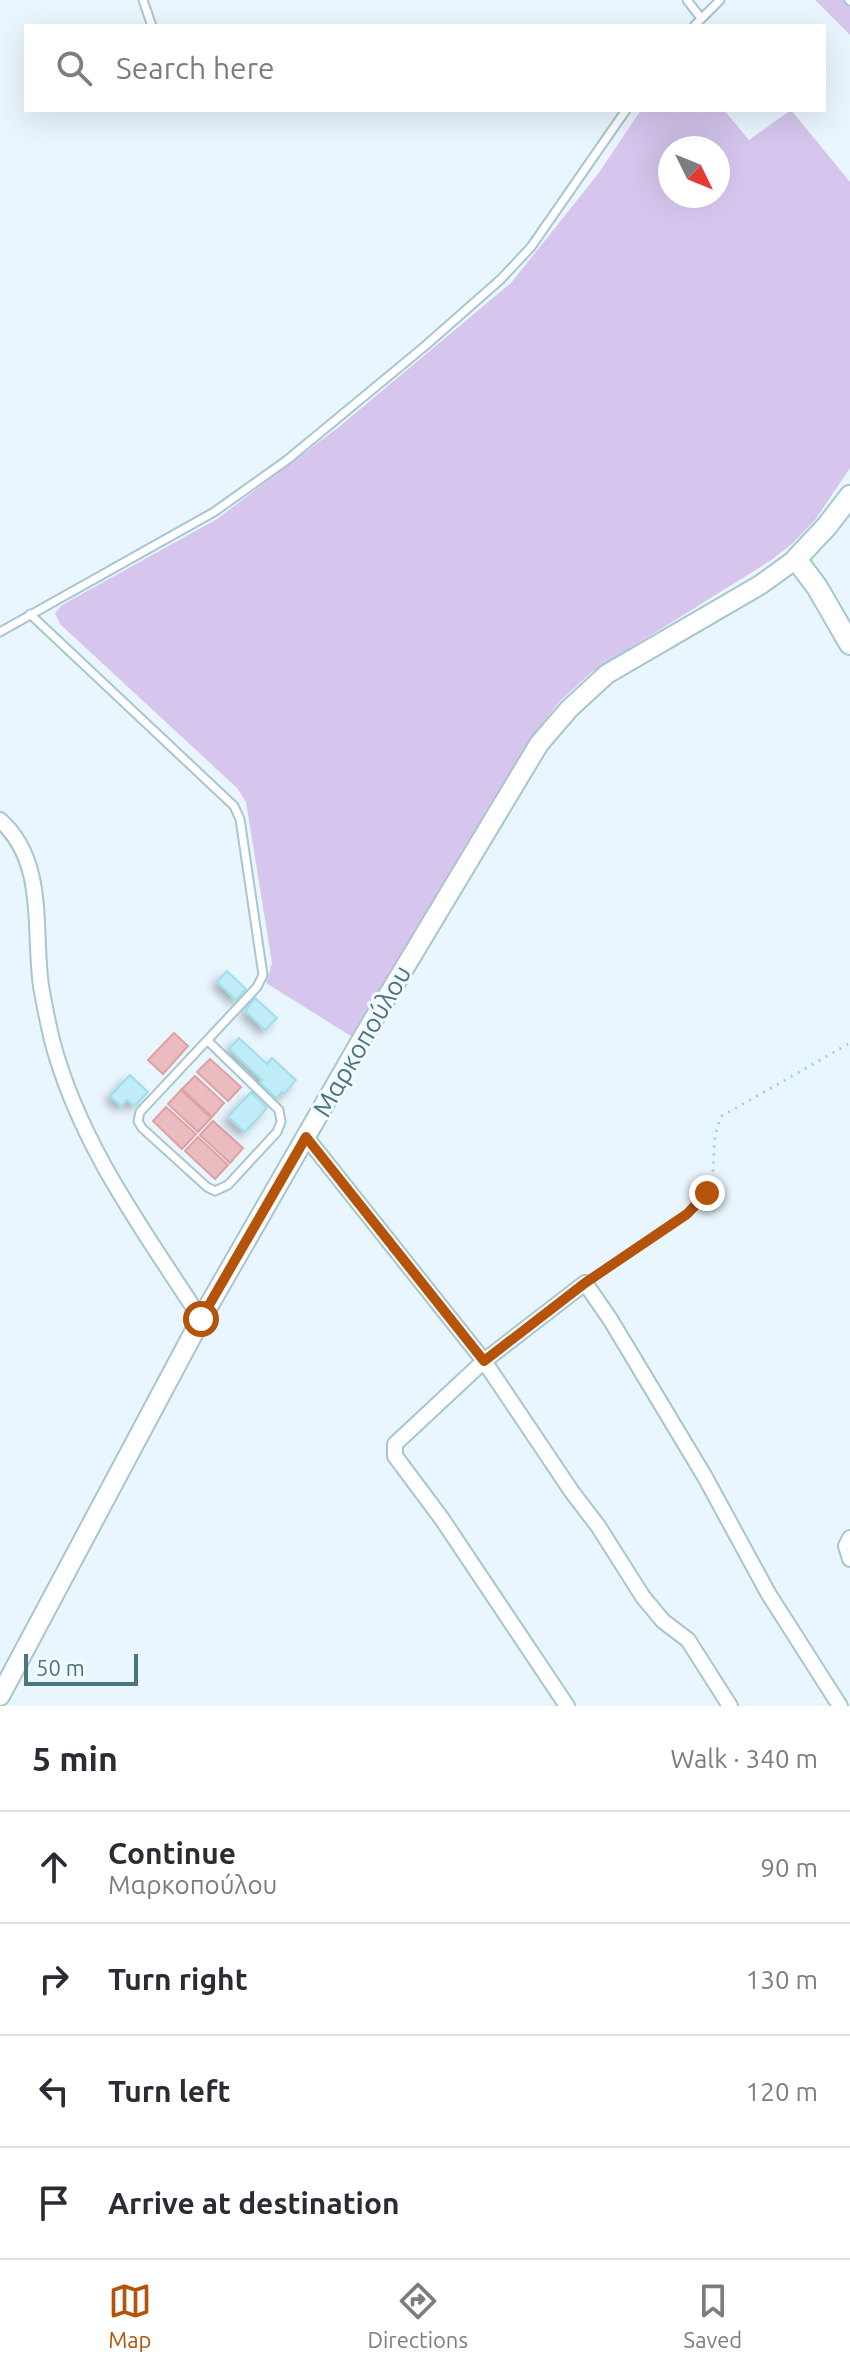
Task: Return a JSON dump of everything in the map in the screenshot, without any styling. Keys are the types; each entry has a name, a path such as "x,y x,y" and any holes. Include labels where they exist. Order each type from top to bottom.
{"main road":[{"name":"Μαρκοπούλου","path":"796,559 850,496"},
{"path":"796,559 817,587 850,644"}],"street":[{"name":"Μαρκοπούλου","path":"0,1696 5,1674 201,1319 539,744 569,709 607,674 760,585 796,559"},
{"path":"0,820 12,830 25,850 34,890 41,986 49,1028 79,1120 119,1193 201,1319"},
{"path":"306,1137 484,1361 643,1597 663,1621 688,1640 730,1706"},
{"path":"567,1706 442,1519 395,1456 395,1444 484,1361 585,1283 705,1477 768,1593 840,1706"},
{"path":"850,1538 846,1546 850,1559"}],"lane":[{"path":"143,0 151,24"},
{"path":"687,0 701,18"},
{"path":"696,24 720,0"},
{"path":"0,632 214,512 287,460 425,346 501,279 531,247 625,112"},
{"path":"30,614 234,806 240,819 263,975 257,987 140,1112 138,1121 142,1128 215,1191 228,1185 277,1132 281,1122 279,1110 208,1041"}],"path":[{"path":"585,1283 687,1214 707,1193 715,1127 722,1116 850,1043"}],"shaded area":[{"path":"815,0 850,0 850,35"},
{"path":"640,112 726,112 749,140 793,112 850,182 850,468 815,520 793,543 770,561 592,672 560,701 540,726 354,1038 266,983 272,963 246,802 237,788 60,624 55,613 62,605 217,519 340,426 511,283 598,174"},
{"path":"174,1033 188,1046 163,1074 148,1060"},
{"path":"210,1059 241,1087 228,1101 197,1072"},
{"path":"195,1076 224,1103 212,1117 182,1089"},
{"path":"181,1090 211,1118 198,1132 168,1104"},
{"path":"166,1107 196,1134 182,1149 153,1121"},
{"path":"213,1121 243,1148 230,1163 200,1135"},
{"path":"198,1137 228,1165 215,1179 185,1151"}],"building":[{"path":"227,971 246,989 236,1000 217,982"},
{"path":"255,998 277,1018 265,1030 246,1012"},
{"path":"239,1038 267,1064 272,1058 296,1080 284,1094 282,1092 276,1098 229,1049"},
{"path":"130,1075 148,1092 134,1106 127,1100 121,1106 110,1096"},
{"path":"251,1092 267,1108 245,1132 228,1117"}],"route":[{"path":"201,1319 306,1137 484,1361 585,1283 687,1214 707,1193"}]}
